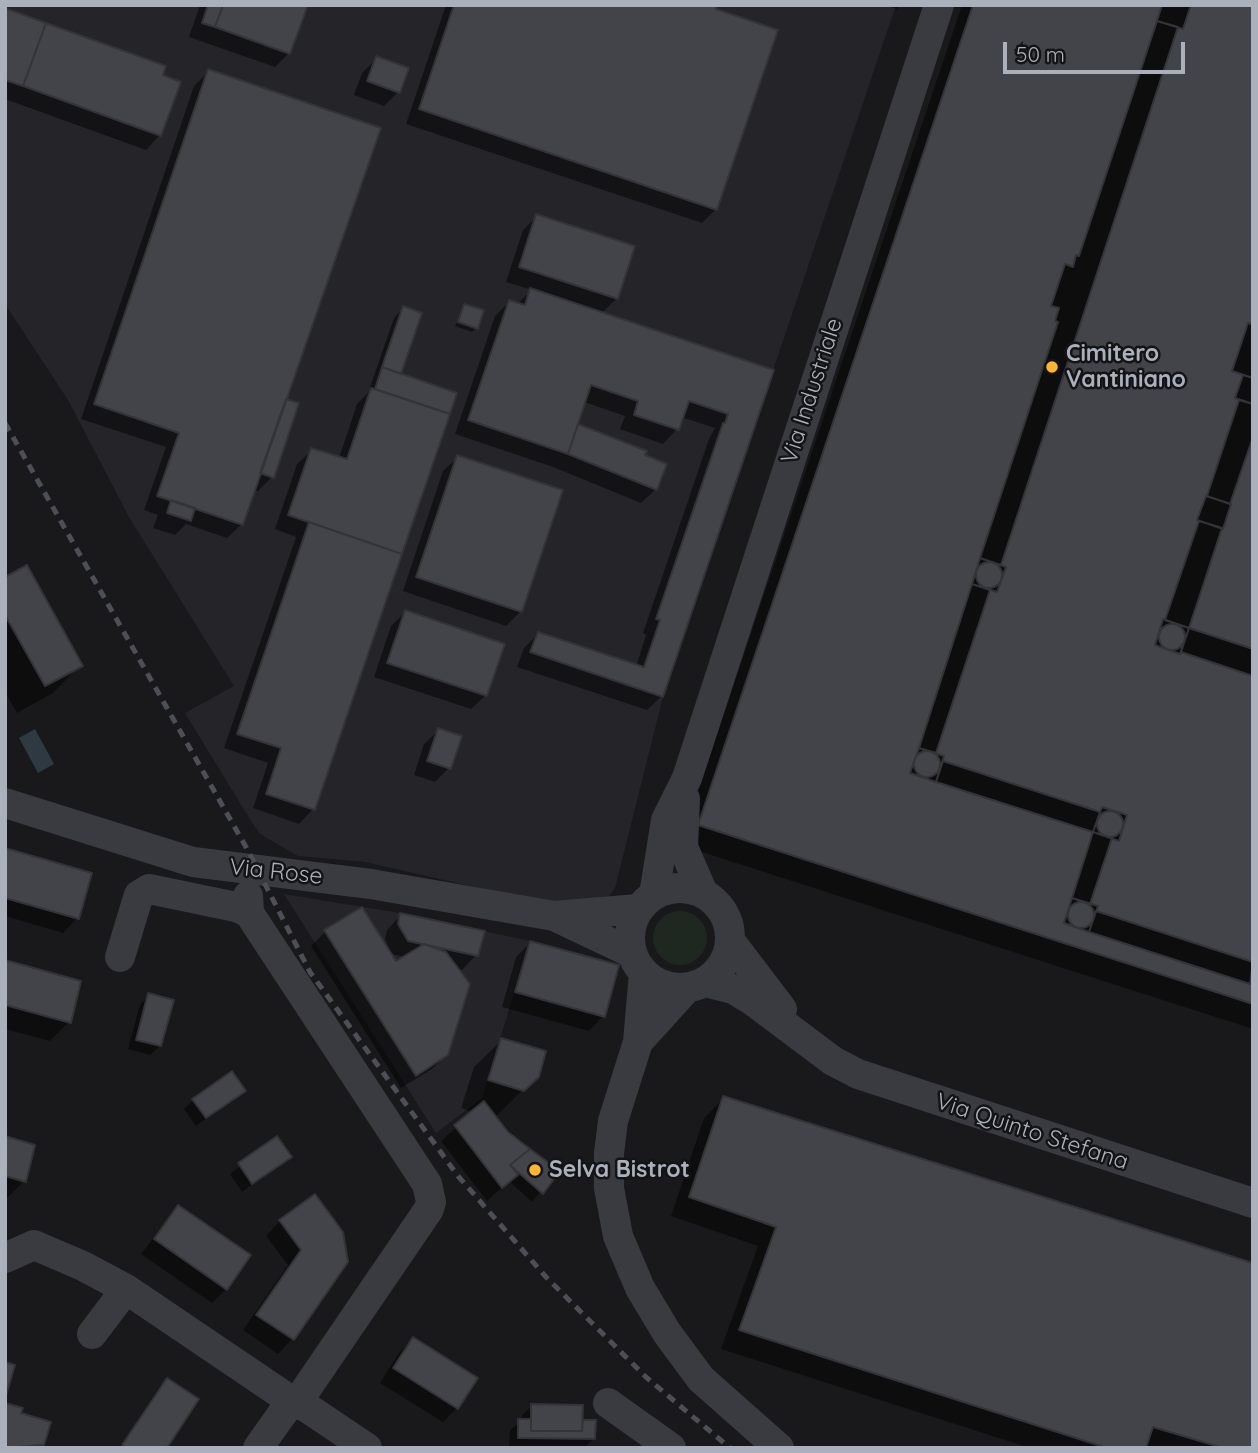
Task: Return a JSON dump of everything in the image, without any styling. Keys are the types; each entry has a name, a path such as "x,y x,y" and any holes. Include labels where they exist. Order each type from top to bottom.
{"street":[{"name":"Via Industriale","path":"646,902 666,820 687,778 939,5"},
{"name":"Via Industriale","path":"687,778 684,847 703,893"},
{"name":"Via Rose","path":"5,803 193,862 371,884 554,916 646,902"},
{"path":"638,1042 696,985 718,972 727,958 730,942 724,913 703,893 678,888 646,902 630,930 638,963 638,1042 613,1121 609,1188 618,1236 640,1289 667,1333 701,1379 779,1448"},
{"path":"120,957 136,901 139,895 149,889 236,906 249,904 427,1184 431,1202 429,1209 296,1404 287,1407 258,1448"},
{"name":"Via Rose","path":"554,916 638,963"},
{"name":"Via Quinto Stefana","path":"730,942 816,1050"},
{"path":"638,963 672,988 696,985"},
{"name":"Via Quinto Stefana","path":"696,985 733,989 753,1000 833,1061 882,1083 1253,1203"},
{"path":"5,1258 34,1245 126,1289 296,1404 306,1407 367,1448"},
{"path":"92,1334 126,1289"},
{"path":"608,1403 671,1448"}],"shaded area":[{"path":"5,5 896,5 663,697 615,888 609,896 567,903 535,901 366,862 298,856 260,834 251,821 185,713 234,686 129,517 68,400 5,304"},
{"path":"35,729 54,764 38,773 19,738"},
{"path":"284,894 400,913 530,941 482,1098 436,1133"},
{"path":"680,911 699,919 707,938 699,957 680,965 661,957 653,938 661,919"}],"building":[{"path":"208,5 223,5 215,27 202,23"},
{"path":"223,5 308,5 290,54 215,27"},
{"path":"454,5 717,5 716,9 778,30 717,210 419,109"},
{"name":"Cimitero Vantiniano","path":"973,5 1253,5 1253,1004 698,825"},
{"path":"1162,5 1191,5 1183,29 1157,21"},
{"path":"5,8 46,23 23,86 5,80"},
{"path":"1157,21 1178,27 1001,565 980,558 1058,322 1055,321 1059,308 1051,306 1065,264 1073,267 1076,255 1079,256"},
{"path":"46,23 166,66 163,75 181,82 161,136 23,86"},
{"path":"376,56 409,68 400,93 367,81"},
{"path":"208,69 381,128 243,525 157,496 179,433 94,404"},
{"path":"536,214 635,246 618,299 519,267"},
{"path":"530,288 774,370 663,697 530,652 538,632 644,667 660,620 656,619 728,414 689,401 679,430 634,415 638,401 591,385 568,454 468,420 509,300 525,305"},
{"path":"464,304 484,310 478,329 458,322"},
{"path":"403,306 422,313 401,374 382,367"},
{"path":"1248,323 1253,324 1253,378 1232,371"},
{"path":"382,367 457,393 450,414 375,389"},
{"path":"1243,375 1253,378 1253,404 1235,398"},
{"path":"371,388 450,414 402,554 288,515 311,448 347,459"},
{"path":"286,399 299,403 274,478 260,473"},
{"path":"1239,400 1253,404 1253,437 1230,504 1207,496"},
{"path":"578,424 647,451 645,455 667,464 657,490 568,454"},
{"path":"457,455 563,490 522,612 416,577"},
{"path":"1206,496 1231,504 1223,529 1197,520"},
{"path":"171,500 195,508 191,521 167,513"},
{"path":"1199,521 1222,528 1189,628 1165,620"},
{"path":"309,522 402,554 315,810 266,794 281,748 237,734"},
{"path":"980,558 1006,567 997,592 972,584"},
{"path":"989,562 998,566 1002,575 998,584 989,588 980,584 976,575 980,566"},
{"path":"27,565 83,666 45,686 5,615 5,577"},
{"path":"972,584 990,590 936,753 919,748"},
{"path":"405,610 505,644 487,696 387,663"},
{"path":"1163,619 1189,628 1180,654 1155,645"},
{"path":"1172,624 1181,628 1185,637 1181,646 1172,650 1163,646 1159,637 1163,628"},
{"path":"1189,628 1253,649 1253,676 1181,652"},
{"path":"438,728 462,736 451,769 427,761"},
{"path":"919,748 944,756 936,782 910,773"},
{"path":"927,751 936,755 940,764 936,773 927,777 918,773 914,764 918,755"},
{"path":"943,761 1100,812 1093,832 936,782"},
{"path":"1102,807 1127,815 1119,841 1093,832"},
{"path":"1110,811 1119,815 1123,824 1119,833 1110,837 1101,833 1097,824 1101,815"},
{"path":"1093,832 1112,838 1090,904 1072,898"},
{"path":"5,848 92,873 79,919 5,898"},
{"path":"1072,898 1098,906 1089,932 1064,923"},
{"path":"1081,902 1090,906 1094,915 1090,924 1081,928 1072,924 1068,915 1072,906"},
{"path":"362,907 396,961 424,944 446,952 470,984 448,1055 416,1076 324,930"},
{"path":"1096,911 1253,962 1250,984 1089,932"},
{"path":"400,913 485,931 478,956 408,941 398,924"},
{"path":"530,941 619,965 605,1017 515,992"},
{"path":"5,960 81,981 71,1023 5,1005"},
{"path":"148,993 174,1000 161,1046 136,1040"},
{"path":"501,1038 546,1051 539,1077 524,1091 488,1080"},
{"path":"232,1071 246,1091 206,1118 192,1099"},
{"path":"723,1096 1253,1263 1253,1448 1223,1448 1153,1427 1146,1448 1107,1448 739,1330 776,1227 689,1197"},
{"path":"484,1101 508,1132 530,1149 510,1165 518,1175 502,1188 454,1125"},
{"path":"5,1136 35,1145 26,1182 5,1176"},
{"path":"277,1136 292,1157 252,1184 238,1163"},
{"path":"530,1149 560,1171 543,1194 510,1165"},
{"path":"315,1194 343,1232 348,1262 294,1340 256,1315 301,1250 279,1220"},
{"path":"178,1205 251,1255 227,1290 154,1239"},
{"path":"413,1337 478,1378 458,1409 393,1368"},
{"path":"5,1362 15,1365 5,1399"},
{"path":"167,1378 199,1399 167,1448 127,1448 122,1445"},
{"path":"5,1403 23,1408 21,1413 51,1422 44,1445 5,1448"},
{"path":"531,1404 583,1405 582,1431 531,1431"},
{"path":"518,1419 531,1419 531,1431 582,1431 583,1420 596,1420 595,1439 518,1438"}],"railway":[{"path":"5,423 246,847 310,972 458,1176 546,1277 647,1378 730,1448"}],"place":[{"name":"Cimitero Vantiniano","path":"1052,367"},
{"name":"Selva Bistrot","path":"535,1170"}]}
